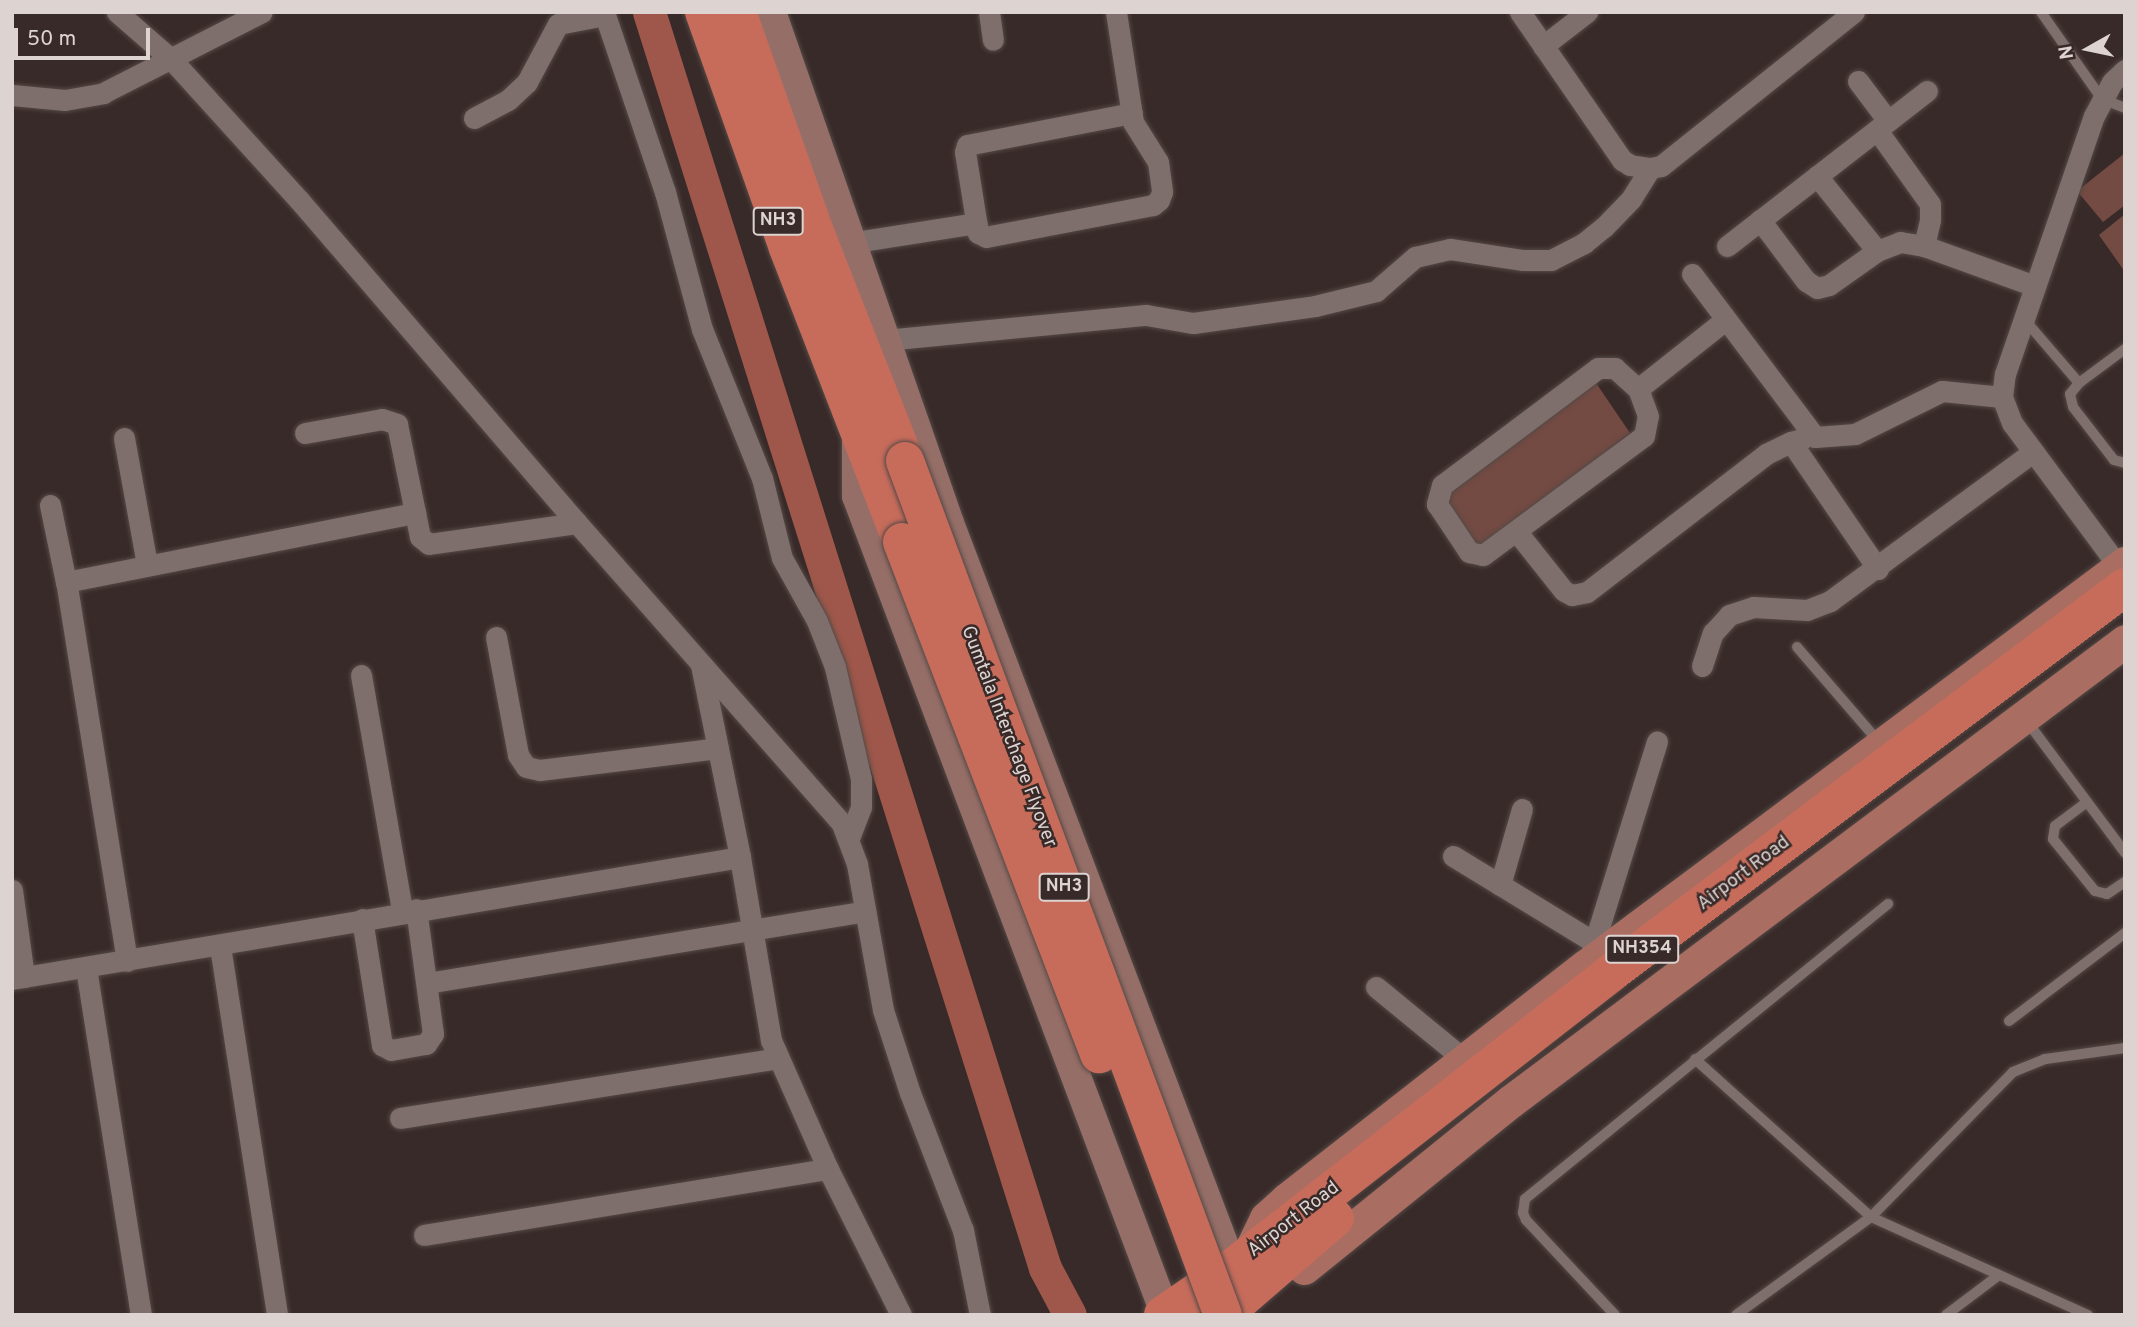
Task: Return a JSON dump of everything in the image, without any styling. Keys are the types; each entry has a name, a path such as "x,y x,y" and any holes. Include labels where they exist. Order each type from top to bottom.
{"highway":[{"name":"NH3","path":"704,12 788,248 857,427"},
{"name":"NH3","path":"737,12 816,235 891,393"},
{"name":"Gumtala Interchage Flyover","path":"891,393 905,461 1240,1293"},
{"name":"Gumtala Interchage Flyover","path":"857,427 902,542 1173,1314"},
{"name":"Airport Road","path":"1240,1293 1612,972 2123,572"},
{"name":"Airport Road","path":"1173,1314 1240,1293 1434,1135 2125,617"}],"main road":[{"path":"1240,1293 1257,1232 1273,1212 1465,1060 1591,954 2123,572"},
{"path":"1240,1293 1300,1271 1511,1101 2125,640"}],"street":[{"path":"117,12 172,60 344,251 577,523 831,809 849,838 883,1010 910,1093 963,1230 980,1315"},
{"path":"12,95 83,99 103,93 262,12"},
{"path":"771,12 885,341 891,393 954,536 1240,1293"},
{"path":"989,12 993,40"},
{"path":"1116,12 1132,113 1140,136 1158,162 1162,191 1156,203 986,237 978,233 965,152 967,145 1132,113"},
{"path":"1520,12 1622,160 1630,165 1650,169 1661,166 1854,12"},
{"path":"1544,46 1587,12"},
{"path":"474,118 508,100 527,82 558,24 605,14 665,192 702,329 762,478 782,558 817,621 835,667 861,779 861,807 849,838"},
{"path":"2123,572 2012,423 2002,397 2005,374 2102,99 2125,70"},
{"path":"1858,81 1930,204 1930,220 1924,246"},
{"path":"1727,246 1927,91"},
{"path":"885,341 1146,315 1193,323 1315,306 1376,291 1415,257 1450,249 1523,260 1551,260 1584,243 1604,227 1631,199 1650,169"},
{"path":"1817,176 1877,251"},
{"path":"1760,220 1806,281 1817,288 1829,285 1877,251 1900,242 1924,246 2035,286"},
{"path":"849,243 976,223"},
{"path":"1692,274 1815,438"},
{"path":"1638,389 1726,320"},
{"path":"1598,368 1615,368 1638,389 1648,416 1644,436 1517,532 1483,555 1473,555 1437,504 1439,489 1598,368"},
{"path":"1517,532 1564,591 1572,595 1587,592 1766,454 1791,442 1855,434 1942,391 2002,397"},
{"path":"305,433 382,419 397,424 420,537 435,544 577,523"},
{"path":"857,427 857,496 1173,1314"},
{"path":"124,438 147,565"},
{"path":"1791,442 1878,569"},
{"path":"1702,666 1713,634 1729,615 1753,607 1807,610 1819,607 1878,569 2033,452"},
{"path":"50,505 127,961"},
{"path":"65,582 415,513"},
{"path":"496,637 518,755 526,766 540,769 718,748"},
{"path":"701,663 740,856 767,1021 776,1058 901,1315"},
{"path":"361,675 409,910 427,983 431,1040 391,1050 384,1048 362,919"},
{"path":"1453,856 1500,885 1591,954 1657,741"},
{"path":"1500,885 1522,809"},
{"path":"12,890 18,978 220,946 409,910 740,856"},
{"path":"427,983 865,911"},
{"path":"220,946 277,1315"},
{"path":"86,968 141,1315"},
{"path":"1376,987 1465,1060"},
{"path":"400,1118 776,1058"},
{"path":"424,1235 828,1169"}],"lane":[{"path":"2041,12 2102,99 2125,108"},
{"path":"2024,319 2078,383"},
{"path":"2125,349 2078,383 2070,394 2073,407 2114,460 2125,463"},
{"path":"1797,648 1882,745"},
{"path":"2024,716 2125,853"},
{"path":"2087,802 2055,826 2053,839 2095,891 2107,894 2125,883"},
{"path":"1615,1315 1526,1220 1522,1206 1530,1192 1888,904"},
{"path":"2009,1021 2125,933"},
{"path":"1736,1315 1871,1217 2013,1072 2045,1059 2125,1048"},
{"path":"1695,1059 1871,1217 2088,1315"},
{"path":"1946,1315 1999,1275"}],"shaded area":[{"path":"2125,153 2125,205 2103,222 2077,191"},
{"path":"2125,214 2125,272 2099,235"},
{"path":"1592,377 1630,433 1472,555 1436,496"}],"waterway":[{"path":"649,12 1045,1268 1070,1315"}]}
